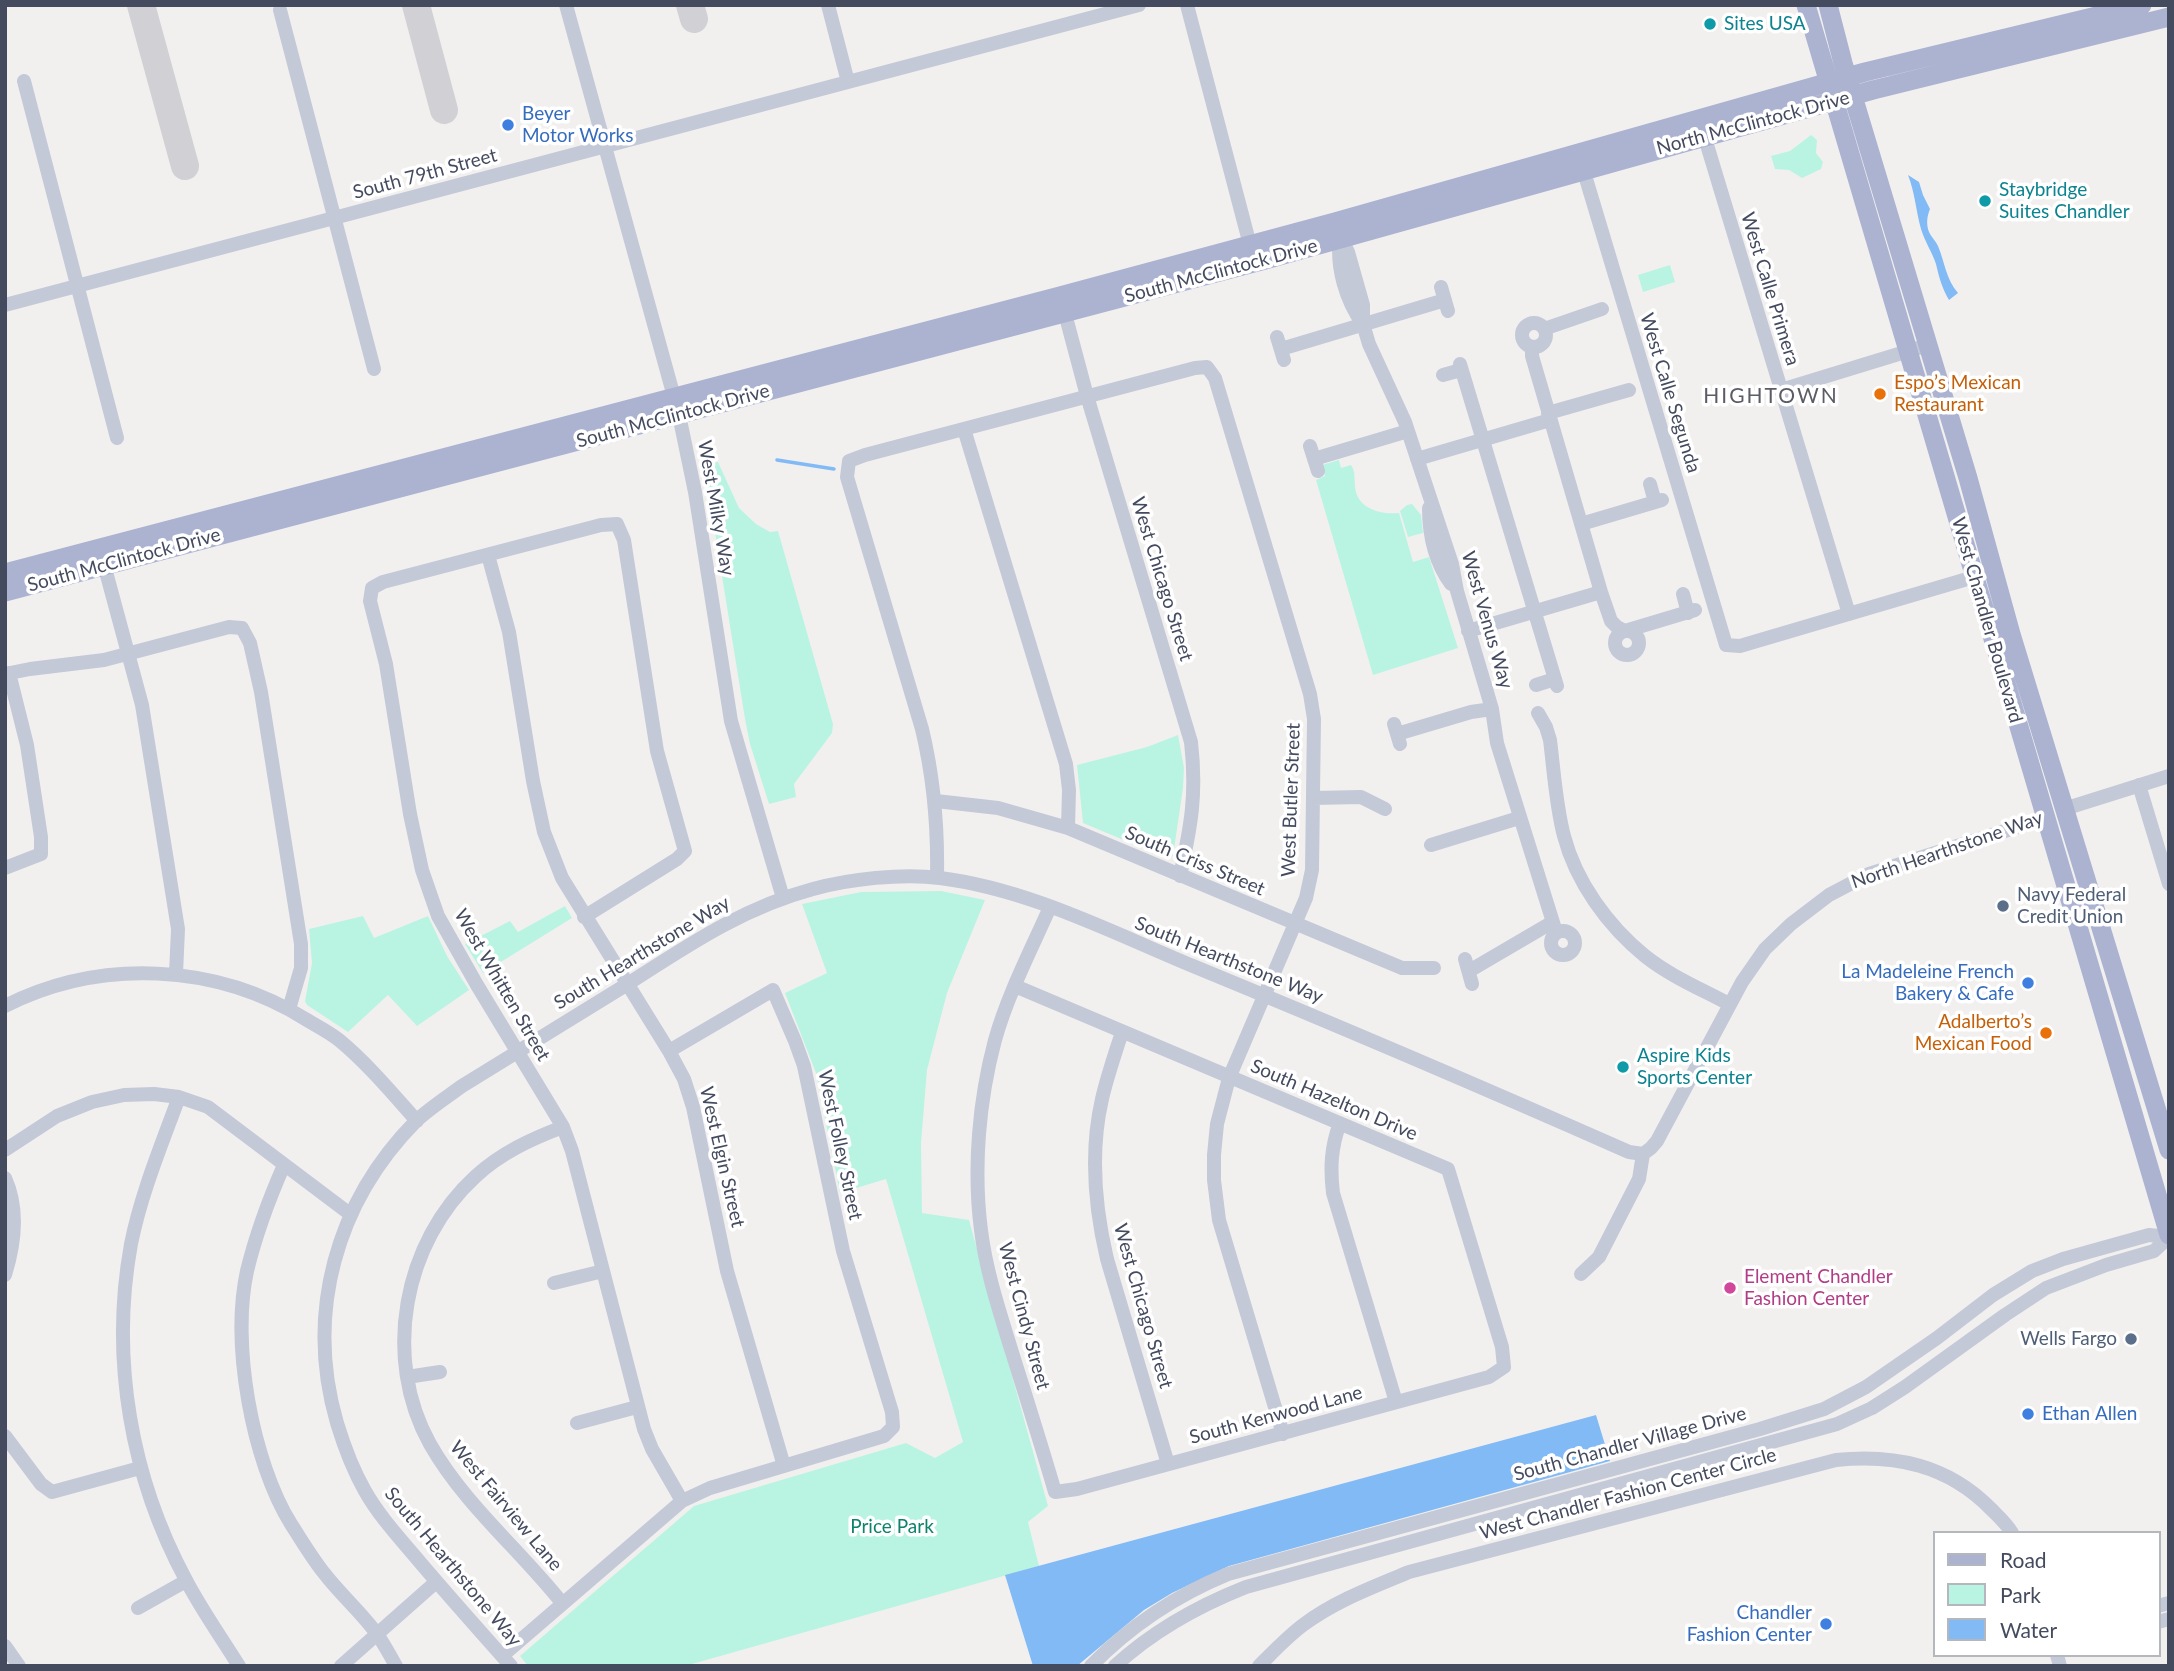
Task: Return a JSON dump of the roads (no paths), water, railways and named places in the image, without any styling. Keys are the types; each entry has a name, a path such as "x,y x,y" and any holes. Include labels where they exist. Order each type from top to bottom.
{"main road":[{"name":"West Chandler Boulevard","path":"1806,5 1974,577 2169,1150"},
{"name":"West Chandler Boulevard","path":"1828,5 2011,634 2118,1056 2169,1236"},
{"name":"North McClintock Drive","path":"1338,231 1850,86 2138,12 2169,17"},
{"name":"North McClintock Drive","path":"1581,161 1704,135 1830,92"},
{"name":"South McClintock Drive","path":"1063,304 1250,245 1338,231"},
{"name":"South McClintock Drive","path":"5,592 102,557 1063,304 1265,260 1338,231"},
{"name":"South McClintock Drive","path":"5,573 102,557"}],"street":[{"name":"West Milky Way","path":"566,5 676,406 695,492 731,721 783,898"},
{"path":"828,5 848,82"},
{"name":"South 79th Street","path":"5,305 848,82 1103,10 1139,5"},
{"path":"1187,5 1250,245 1252,251 1265,260"},
{"path":"280,10 374,369"},
{"path":"24,81 117,438"},
{"name":"West Calle Primera","path":"1704,135 1849,614"},
{"name":"West Calle Segunda","path":"1581,161 1726,645 1740,646 1849,614"},
{"path":"1338,231 1348,252 1355,296 1363,305 1363,324 1417,459 1629,390"},
{"path":"1281,349 1444,299"},
{"name":"West Chicago Street","path":"1063,304 1087,396 1191,742 1194,775 1192,818 1180,876"},
{"path":"1544,329 1602,309"},
{"path":"1534,323 1544,329 1545,340 1540,346 1532,347 1523,340 1524,328 1534,323"},
{"path":"1781,390 1928,345"},
{"path":"1532,347 1532,356 1549,417 1611,621 1625,631 1692,612 1683,594"},
{"name":"West Butler Street","path":"1087,396 1207,367 1215,378 1310,694 1314,719 1312,870 1306,898 1229,1078 1217,1124 1214,1155 1215,1201 1219,1220 1283,1434"},
{"path":"1443,375 1460,367 1556,683 1536,685"},
{"path":"937,877 936,801 922,729 847,477 849,461 1087,396"},
{"path":"964,429 1066,764 1069,828"},
{"path":"1314,459 1408,431"},
{"name":"West Venus Way","path":"1417,459 1429,498 1431,537 1448,582 1457,591 1492,709 1497,743 1553,928 1469,971"},
{"path":"1581,524 1659,501 1650,484"},
{"path":"488,555 601,525 617,524 624,540 657,751 685,851 677,859 584,916"},
{"name":"West Whitten Street","path":"488,555 383,582 372,588 370,601 386,664 410,814 422,870 438,916 563,1127 572,1151 637,1407 652,1449 682,1501"},
{"name":"West Elgin Street","path":"488,555 509,632 544,832 562,878 684,1079 693,1107 727,1271 784,1466"},
{"path":"102,557 142,705 178,929 176,974"},
{"path":"1849,614 1974,577"},
{"path":"1468,631 1601,592"},
{"path":"5,868 41,854 41,837 27,745 7,674 104,660 229,627 242,628 250,643 261,692 301,944 301,968 289,1009"},
{"path":"1397,734 1471,712 1492,709"},
{"path":"1538,713 1550,740 1564,835 1578,873 1593,897 1615,926 1645,956 1671,974 1729,1004"},
{"name":"North Hearthstone Way","path":"1643,1154 1657,1141 1742,982 1773,941 1804,912 1829,895 1883,869 2169,776"},
{"path":"2139,785 2169,884"},
{"path":"1313,798 1361,797 1385,809"},
{"name":"South Criss Street","path":"936,801 998,808 1069,828 1402,968 1434,968"},
{"path":"1430,844 1519,818"},
{"name":"South Hearthstone Way","path":"506,1661 392,1529 365,1491 345,1447 331,1402 324,1358 326,1302 335,1256 350,1214 380,1164 417,1121 462,1086 715,928 762,905 816,888 866,880 937,877 1004,891 1265,995 1629,1152 1643,1154"},
{"name":"West Cindy Street","path":"1049,907 996,1036 980,1129 978,1178 981,1228 994,1293 1055,1492"},
{"path":"5,1006 57,985 90,977 134,972 176,974 218,982 289,1009 338,1039 417,1121"},
{"name":"South Hazelton Drive","path":"1015,986 1448,1169 1502,1347 1504,1367"},
{"name":"West Folley Street","path":"669,1051 772,990 804,1066 843,1251 892,1412 893,1427 884,1436 784,1466"},
{"name":"West Chicago Street","path":"1122,1032 1101,1100 1096,1142 1096,1192 1107,1259 1168,1464"},
{"path":"5,1150 57,1116 92,1102 124,1095 179,1097 208,1107 350,1214"},
{"path":"179,1097 146,1186 131,1244 125,1301 124,1355 128,1406 139,1468 166,1539 186,1581 239,1666"},
{"path":"1340,1123 1330,1166 1333,1193 1396,1402"},
{"name":"West Fairview Lane","path":"562,1603 446,1469 429,1442 407,1377 404,1350 411,1281 426,1241 452,1202 476,1176 512,1149 563,1127"},
{"path":"1581,1274 1599,1257 1639,1179 1643,1154"},
{"path":"284,1165 267,1205 247,1272 242,1323 245,1385 261,1452 289,1521 324,1573 377,1634 396,1666"},
{"path":"5,1178 10,1188 15,1216 14,1246 5,1275"},
{"name":"South Chandler Village Drive","path":"1091,1666 1160,1609 1196,1588 1228,1574 1824,1409 1866,1387 2007,1285 2043,1266 2148,1235 2169,1236"},
{"name":"South Chandler Village Drive","path":"1115,1666 1140,1644 1178,1618 1246,1587 1837,1424 1872,1408 1894,1394 2015,1308 2056,1283 2154,1251 2169,1236"},
{"path":"2043,1266 2056,1283"},
{"path":"554,1283 603,1270"},
{"name":"South Kenwood Lane","path":"1055,1492 1077,1489 1489,1377 1504,1367"},
{"path":"407,1377 440,1372"},
{"path":"577,1423 637,1407"},
{"path":"5,1436 41,1484 52,1492 139,1468"},
{"name":"West Chandler Fashion Center Circle","path":"1259,1666 1302,1626 1326,1610 1409,1573 1836,1460 1874,1457 1913,1463 1935,1471 1976,1494 2010,1531"},
{"path":"506,1661 562,1603 682,1501 710,1488 784,1466"},
{"path":"138,1608 186,1581"},
{"path":"341,1666 436,1582"},
{"path":"5,1646 19,1666"}],"water":[{"path":"1908,175 1919,182 1930,209 1927,220 1929,232 1938,246 1948,276 1958,293 1949,300 1921,229"},
{"path":"1596,1415 1610,1461 1229,1566 1172,1593 1144,1610 1077,1666 1033,1666 1005,1575"}],"waterway":[{"path":"777,460 834,469"}],"place":[{"name":"Sites USA","path":"1710,24"},
{"name":"Beyer Motor Works","path":"508,125"},
{"name":"Staybridge Suites Chandler","path":"1985,201"},
{"name":"Espo’s Mexican Restaurant","path":"1880,394"},
{"name":"Navy Federal Credit Union","path":"2003,906"},
{"name":"La Madeleine French Bakery & Cafe","path":"2028,983"},
{"name":"Adalberto’s Mexican Food","path":"2046,1033"},
{"name":"Aspire Kids Sports Center","path":"1623,1067"},
{"name":"Element Chandler Fashion Center","path":"1730,1288"},
{"name":"Wells Fargo","path":"2131,1339"},
{"name":"Ethan Allen","path":"2028,1414"},
{"name":"Chandler Fashion Center","path":"1826,1624"}],"district":[{"name":"HIGHTOWN","path":"1771,396"}],"park label":[{"name":"Price Park","path":"892,1527"}]}
